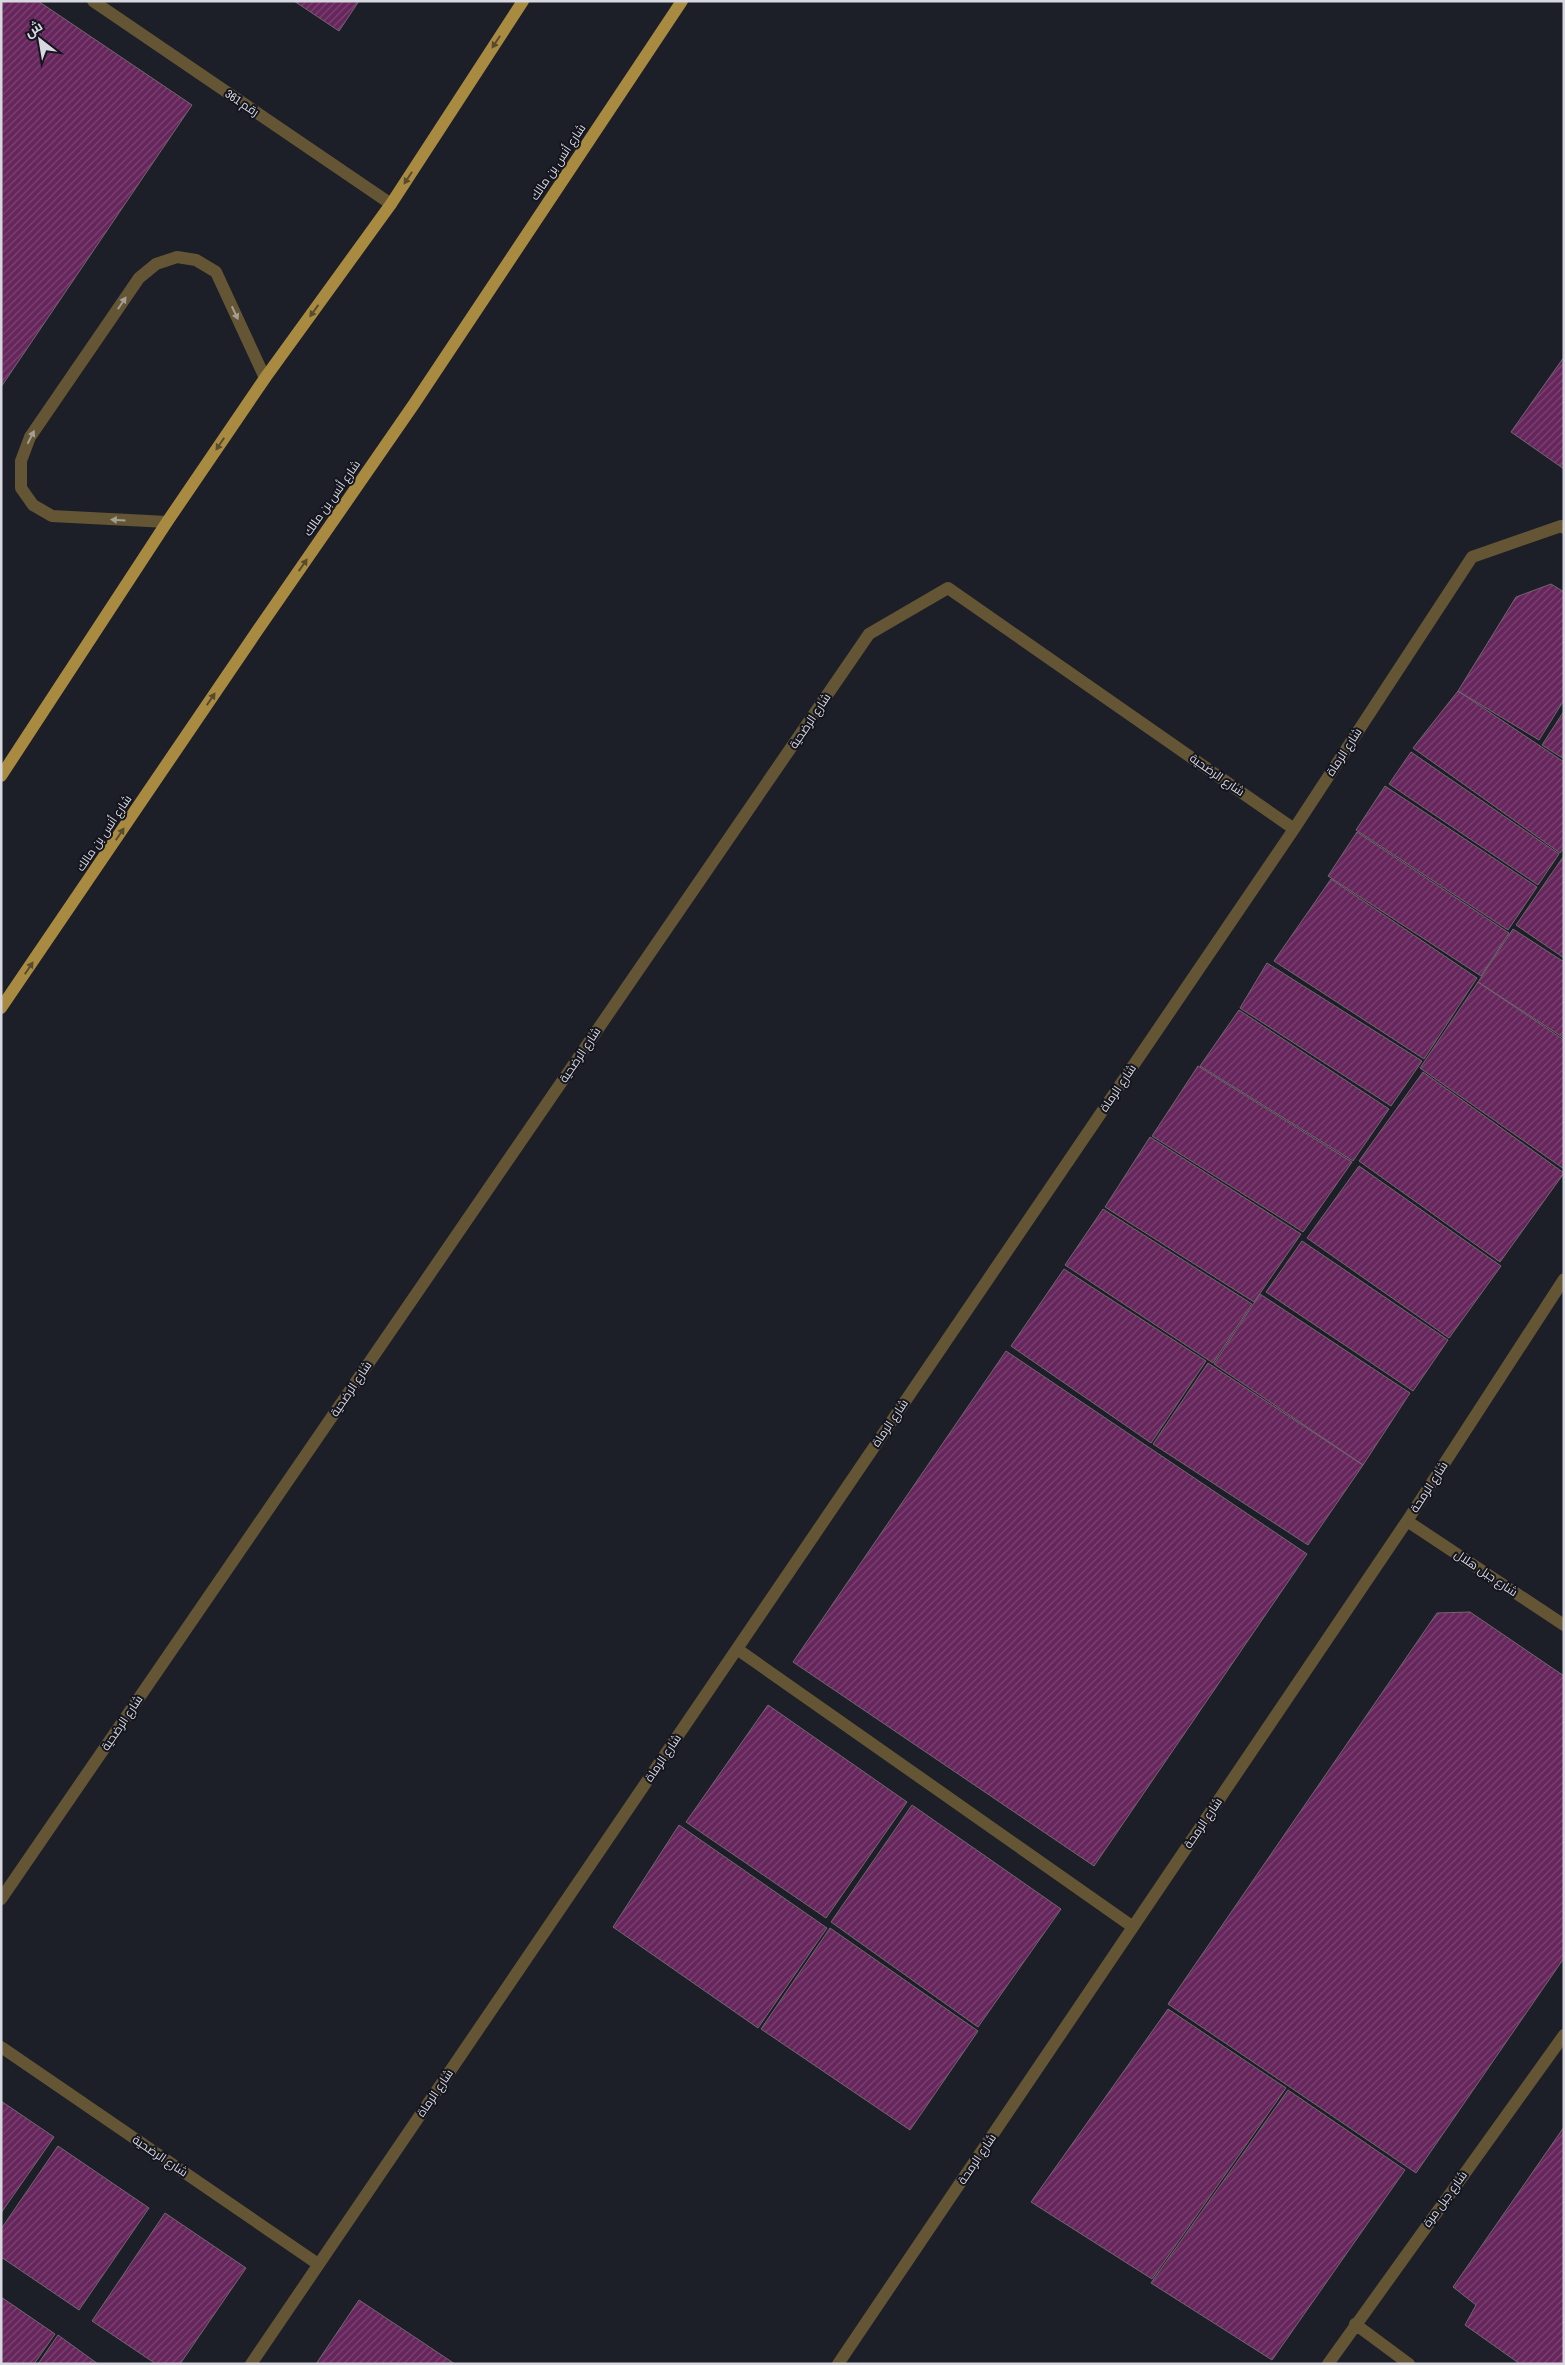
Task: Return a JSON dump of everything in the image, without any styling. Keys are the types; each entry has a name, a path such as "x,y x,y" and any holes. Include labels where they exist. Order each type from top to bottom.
{"main road":[{"path":"1,776 167,522 266,378 391,204 523,1"},
{"name":"شارع أنس بن مالك","path":"1,1008 254,634 408,412 682,1"}],"street":[{"name":"رقم 361","path":"93,1 391,204"},
{"path":"167,522 52,516 33,506 21,488 21,462 30,437 139,278 156,264 177,257 196,260 216,272 266,378"},
{"name":"شارع الرماة","path":"252,2364 318,2264 1294,829 1472,556 1562,527"},
{"name":"شارع الرضحية","path":"1,1899 869,634 948,588 1294,829"},
{"name":"شارع الرمحة","path":"838,2364 1407,1521 1564,1280"},
{"name":"شارع جبل هلال","path":"1407,1521 1564,1625"},
{"path":"737,1649 1133,1927"},
{"name":"شارع جبل مرة","path":"1328,2364 1564,2035"},
{"name":"شارع الرضحية","path":"1,2047 318,2264"},
{"path":"1355,2324 1409,2364"}],"building":[{"path":"1,1 38,1 192,105 1,387"},
{"path":"294,1 359,1 339,31"},
{"path":"1564,357 1564,469 1511,432"},
{"path":"1551,584 1564,592 1564,700 1539,740 1458,691 1516,597"},
{"path":"1458,691 1564,762 1564,848 1560,853 1413,748"},
{"path":"1564,711 1564,759 1542,745"},
{"path":"1411,752 1559,854 1538,885 1389,784"},
{"path":"1385,786 1537,887 1508,930 1356,830"},
{"path":"1357,832 1509,933 1481,976 1328,876"},
{"path":"1564,858 1564,958 1516,925"},
{"path":"1331,879 1477,978 1424,1059 1274,961"},
{"path":"1513,929 1564,962 1564,1038 1478,982"},
{"path":"1267,963 1422,1061 1391,1106 1240,1008"},
{"path":"1478,982 1564,1040 1564,1169 1420,1068"},
{"path":"1239,1010 1389,1109 1353,1161 1200,1066"},
{"path":"1198,1066 1352,1162 1303,1232 1152,1136"},
{"path":"1423,1072 1564,1173 1500,1262 1359,1161"},
{"path":"1150,1137 1301,1234 1254,1302 1105,1207"},
{"path":"1359,1166 1501,1266 1449,1338 1307,1238"},
{"path":"1103,1209 1252,1304 1213,1363 1065,1265"},
{"path":"1302,1241 1448,1340 1413,1391 1266,1292"},
{"path":"1064,1269 1206,1361 1151,1443 1011,1346"},
{"path":"1260,1294 1410,1393 1363,1465 1214,1364"},
{"path":"1006,1351 1307,1554 1094,1866 793,1662"},
{"path":"1208,1363 1363,1465 1308,1545 1153,1444"},
{"path":"1470,1612 1564,1676 1564,1958 1416,2173 1168,2004 1437,1613"},
{"path":"768,1705 907,1802 826,1918 686,1822"},
{"path":"912,1805 1061,1909 978,2027 831,1922"},
{"path":"679,1825 827,1928 758,2028 613,1927"},
{"path":"830,1928 978,2031 910,2130 761,2029"},
{"path":"1168,2009 1286,2088 1152,2279 1031,2202"},
{"path":"1288,2090 1405,2170 1272,2360 1151,2283"},
{"path":"1,2101 54,2137 1,2213"},
{"path":"1564,2127 1564,2364 1520,2364 1465,2325 1476,2305 1453,2287"},
{"path":"58,2146 149,2208 79,2310 1,2257 1,2229"},
{"path":"165,2213 246,2268 180,2364 156,2364 92,2321"},
{"path":"1,2297 55,2334 34,2364 1,2364"},
{"path":"359,2300 455,2364 316,2364"},
{"path":"58,2335 98,2364 38,2364"}]}
